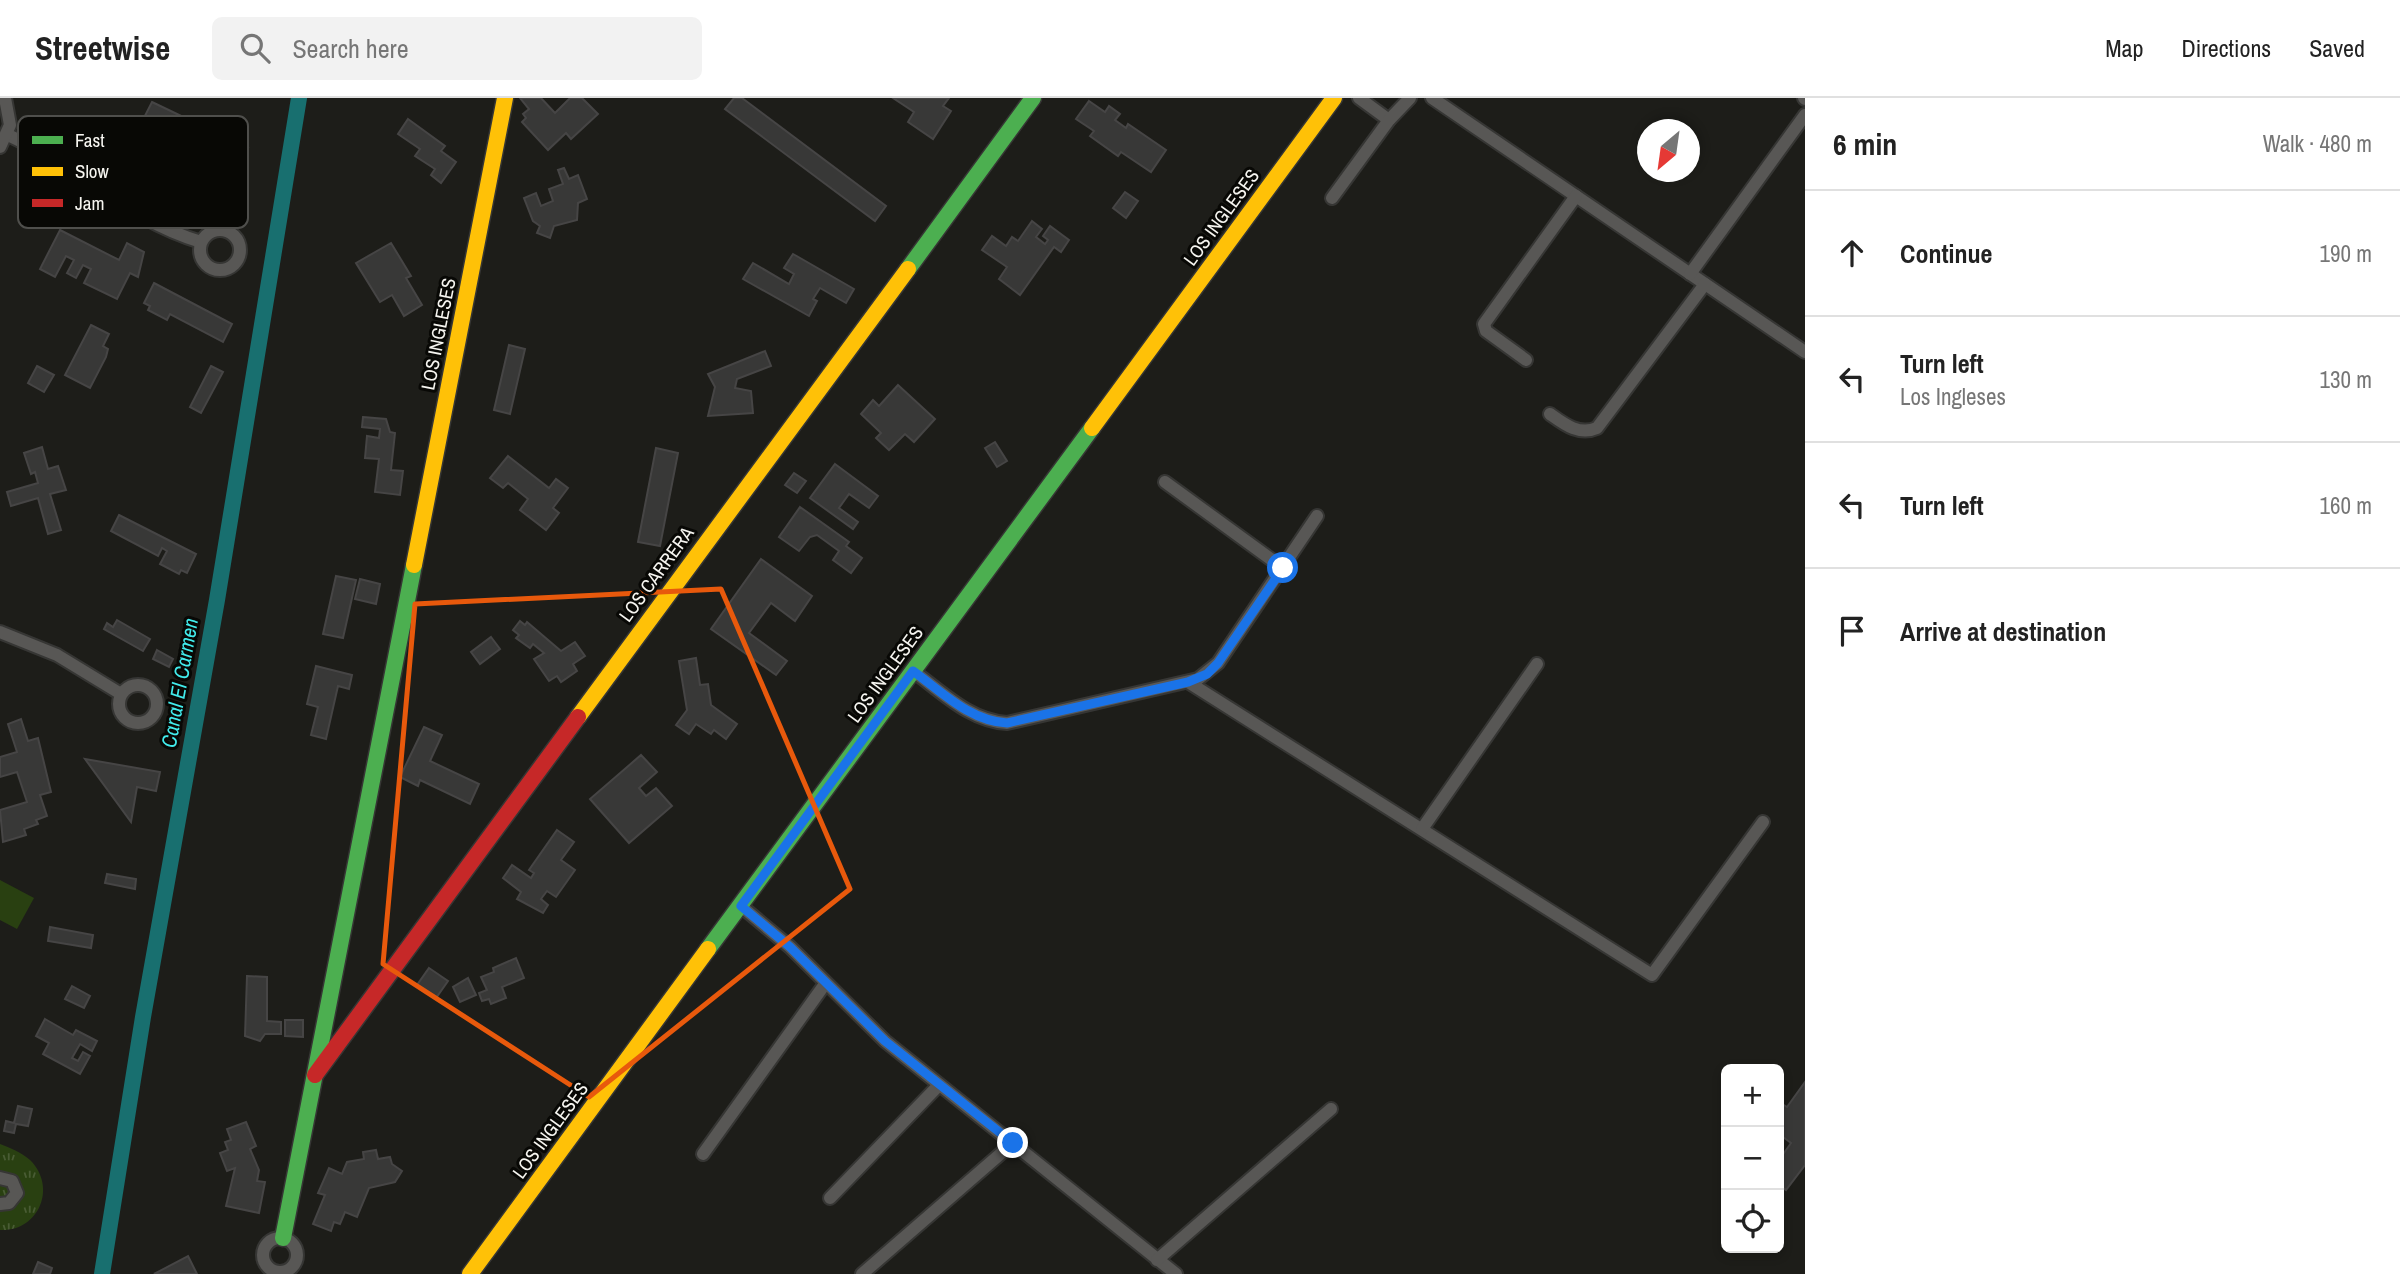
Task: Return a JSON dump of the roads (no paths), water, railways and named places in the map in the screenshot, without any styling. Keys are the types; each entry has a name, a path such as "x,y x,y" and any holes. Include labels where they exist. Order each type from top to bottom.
{"street":[{"path":"0,147 8,135 11,115 5,98"},
{"name":"LOS INGLESES","path":"283,1238 505,98"},
{"name":"LOS CARRERA","path":"315,1075 1033,98"},
{"name":"LOS INGLESES","path":"470,1274 1334,98"},
{"path":"1359,98 1389,120"},
{"path":"1332,198 1389,120 1410,98"},
{"path":"1432,98 1805,352"},
{"path":"1690,274 1805,115"},
{"path":"8,135 18,140"},
{"path":"1526,360 1486,331 1484,324 1576,196"},
{"path":"164,228 201,242"},
{"path":"1550,414 1574,429 1588,432 1597,428 1704,284"},
{"path":"1165,482 1283,568"},
{"path":"913,671 971,713 988,721 1007,723 1188,682 1207,674 1218,663 1317,516"},
{"path":"0,632 57,655 121,694"},
{"path":"1422,829 1537,664"},
{"path":"1188,682 1652,975 1763,822"},
{"path":"741,906 790,947 885,1041 1176,1274"},
{"path":"703,1154 825,984"},
{"path":"830,1198 939,1085"},
{"path":"1157,1260 1331,1109"},
{"path":"862,1274 1013,1143"},
{"path":"0,1178 12,1181 17,1193 9,1203 0,1204"},
{"path":"283,1238 297,1248 297,1261 284,1272 270,1272 264,1263 265,1247 272,1240 283,1238"}],"waterway":[{"name":"Canal El Carmen","path":"102,1274 299,98"}]}
